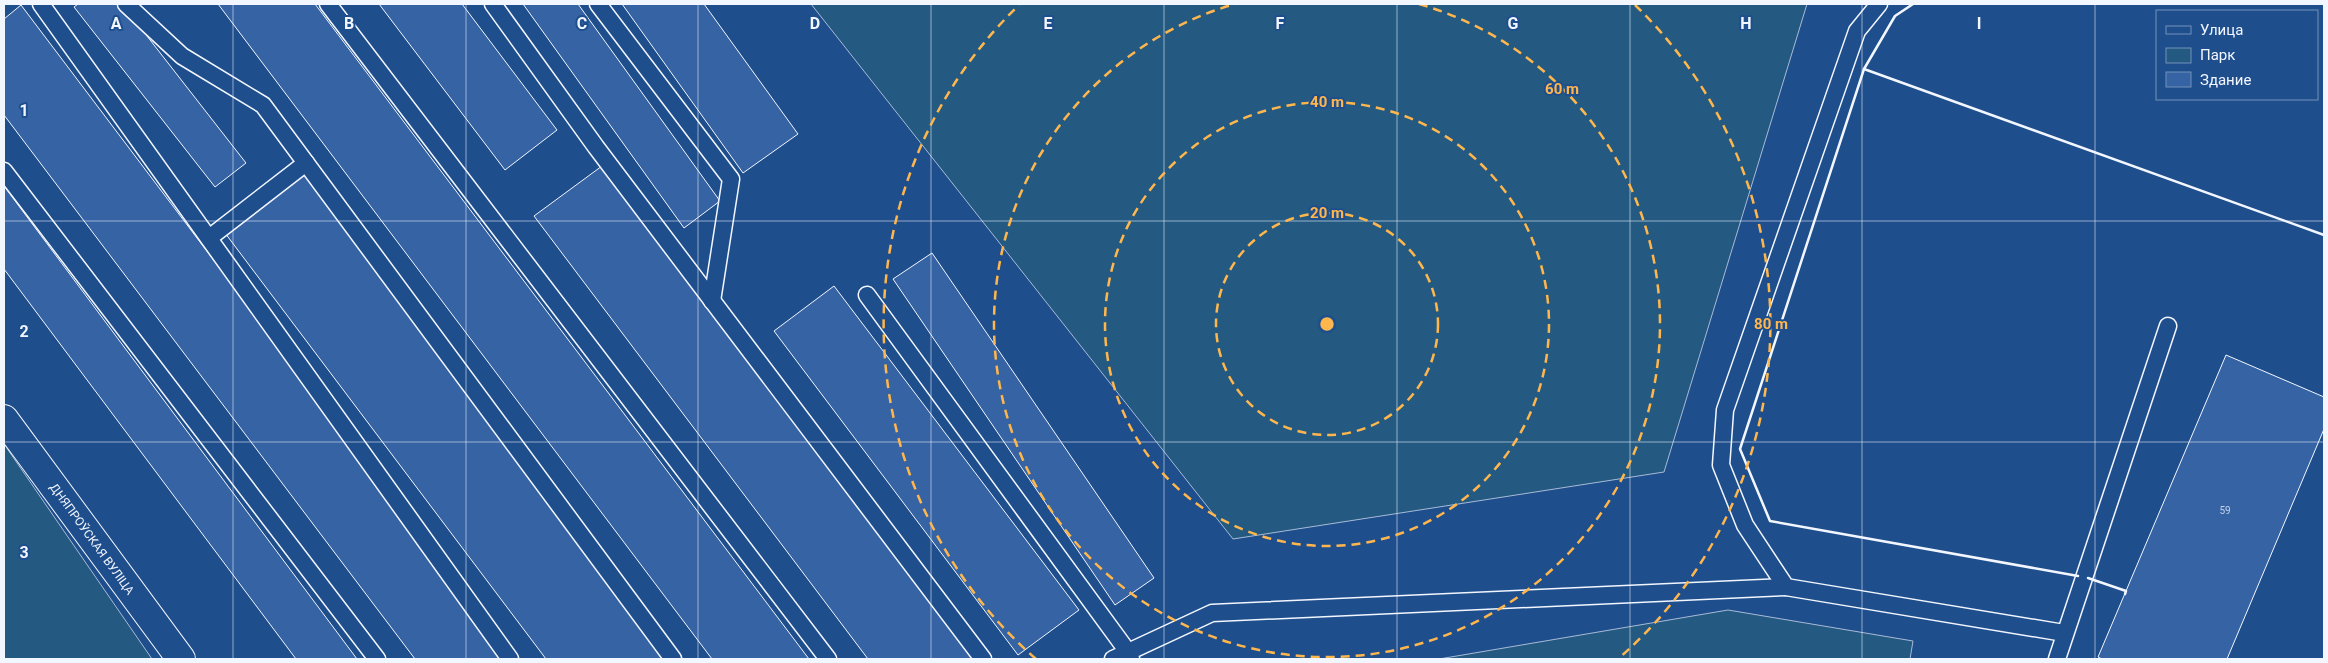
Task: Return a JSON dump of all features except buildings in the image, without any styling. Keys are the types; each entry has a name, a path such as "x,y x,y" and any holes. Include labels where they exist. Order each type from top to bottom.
{"street":[{"name":"ДНЯПРОЎСКАЯ ВУЛІЦА","path":"4,419 181,659"}],"lane":[{"path":"41,4 510,659"},
{"path":"126,4 182,56 263,105 673,659"},
{"path":"328,4 828,659"},
{"path":"493,4 596,147 983,659"},
{"path":"598,4 731,179 712,301"},
{"path":"1786,587 1745,524 1722,465 1726,410 1858,31 1879,4"},
{"path":"209,238 306,163"},
{"path":"4,171 377,659"},
{"path":"867,295 1129,656"},
{"path":"2057,659 2064,633 2168,326"},
{"path":"1113,659 1129,656 1212,613 1786,587 2064,633"}],"green space":[{"path":"811,4 1807,4 1664,472 1233,539"},
{"path":"4,444 152,659 4,659"},
{"path":"1728,610 1913,641 1910,659 1439,659"}],"wall":[{"path":"1864,69 1895,16 1913,4"},
{"path":"2078,576 1770,521 1740,449 1864,69 2324,235"},
{"path":"2088,578 2126,591 2125,594"}]}
